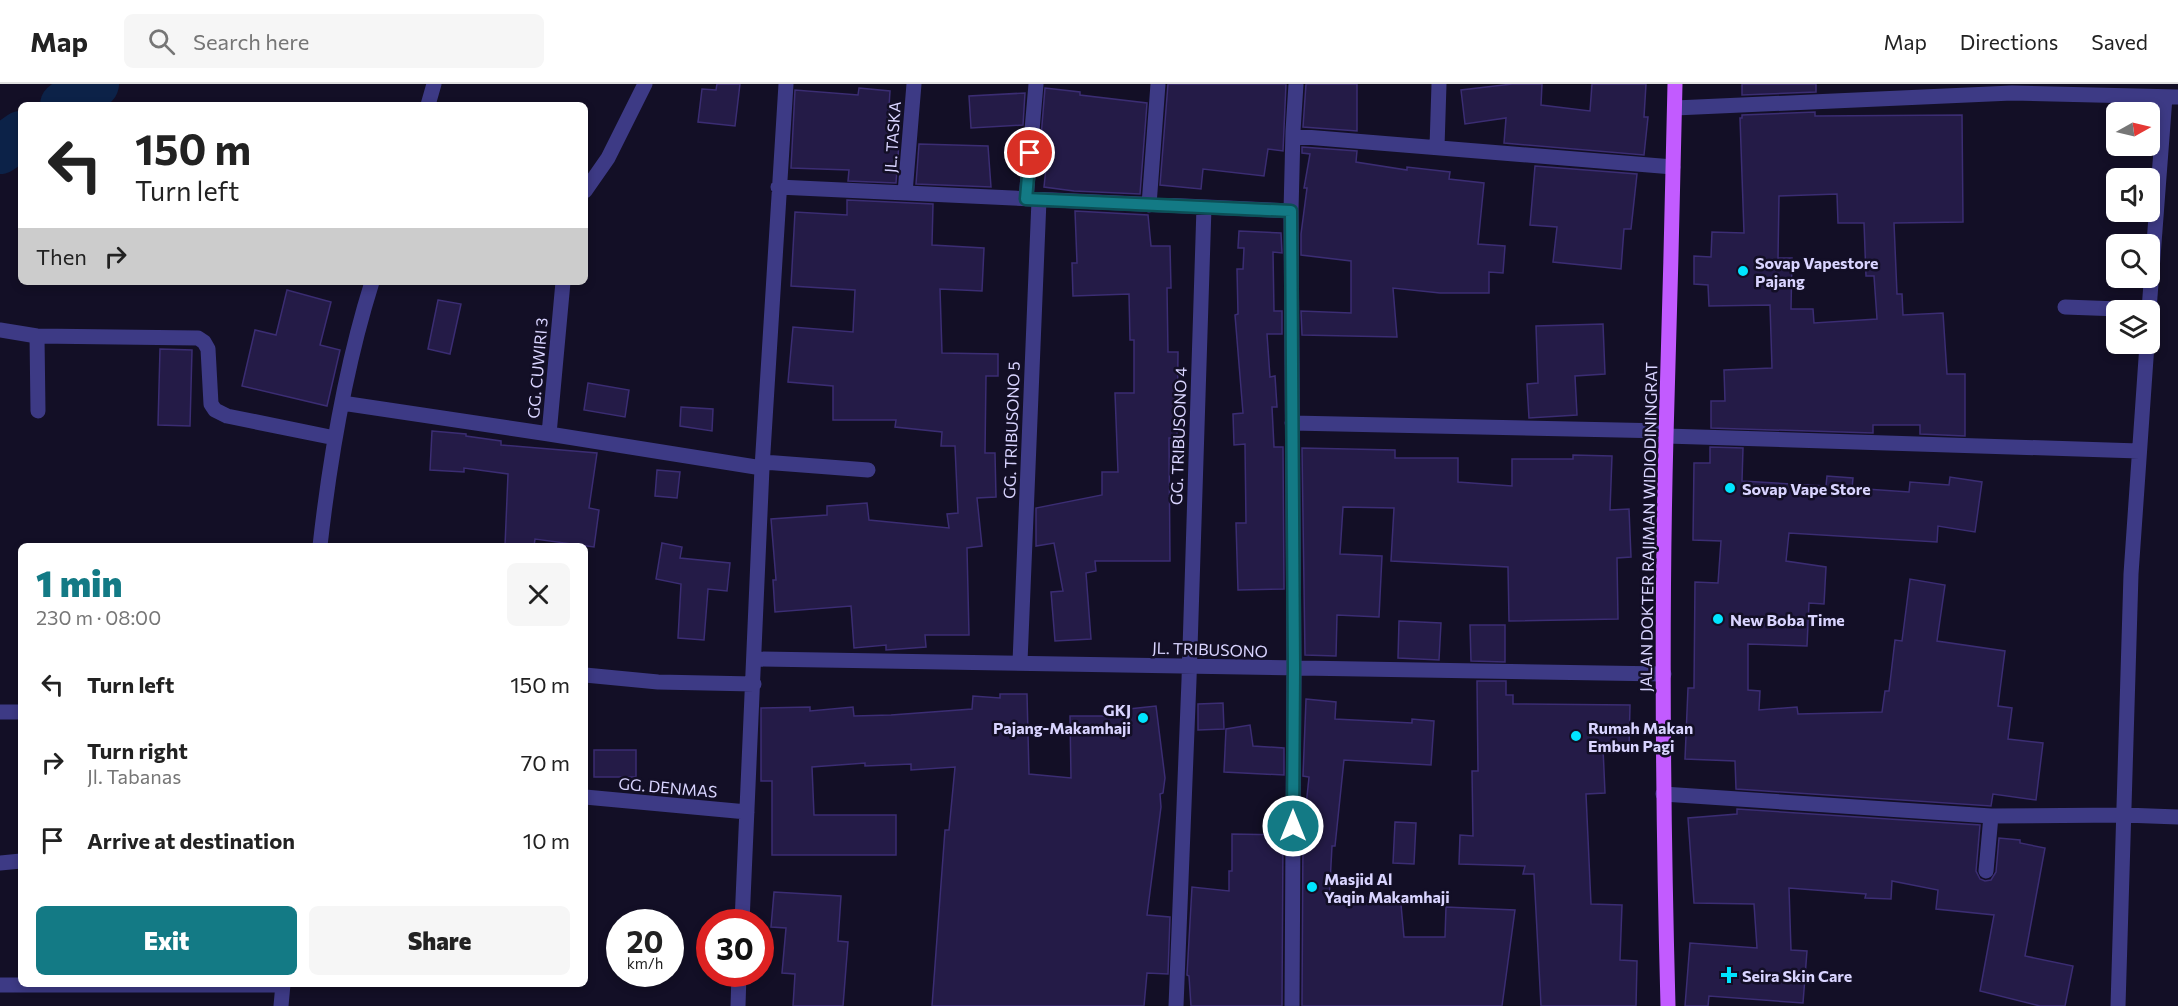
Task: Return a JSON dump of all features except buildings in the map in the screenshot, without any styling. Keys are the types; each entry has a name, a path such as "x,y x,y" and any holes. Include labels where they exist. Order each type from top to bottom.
{"main road":[{"name":"JALAN DOKTER RAJIMAN WIDIODININGRAT","path":"1668,1006 1663,794 1666,433 1675,84"}],"street":[{"path":"429,102 434,84"},
{"path":"588,187 608,158 645,84"},
{"path":"743,909 762,465 786,84"},
{"name":"JL. TASKA","path":"905,193 914,84"},
{"name":"GG. TRIBUSONO 5","path":"1020,662 1036,84"},
{"path":"1149,205 1158,84"},
{"path":"1292,1006 1294,669 1291,211 1296,84"},
{"path":"1437,147 1439,84"},
{"path":"1675,108 2012,88 2175,96 2149,300"},
{"path":"1293,136 1673,166"},
{"path":"778,187 1291,211"},
{"name":"GG. TRIBUSONO 4","path":"1176,1006 1204,207"},
{"path":"320,543 329,466 351,360 371,285"},
{"name":"GG. CUWIRI 3","path":"342,403 549,434 563,285"},
{"path":"2065,307 2106,308"},
{"path":"0,330 37,336 198,338 208,349 211,405 214,410 227,416 335,438"},
{"path":"37,336 38,411"},
{"path":"2118,1006 2131,574 2146,354"},
{"path":"1292,423 1666,433 2139,451"},
{"path":"549,434 762,465 868,470"},
{"name":"JL. TRIBUSONO","path":"754,659 1664,674"},
{"path":"588,675 658,682 754,684"},
{"path":"0,712 18,712"},
{"path":"1663,794 1991,816 2178,817"},
{"name":"GG. DENMAS","path":"588,797 747,812"},
{"path":"1986,871 1991,816"},
{"path":"0,863 18,861"},
{"path":"0,985 18,985"},
{"path":"281,1006 283,987"},
{"path":"738,1006 739,987"}],"waterway":[{"path":"68,102 95,84"},
{"path":"0,150 18,137"}],"place":[{"name":"Sovap Vapestore Pajang","path":"1743,271"},
{"name":"Sovap Vape Store","path":"1730,488"},
{"name":"New Boba Time","path":"1718,619"},
{"name":"GKJ Pajang-Makamhaji","path":"1143,718"},
{"name":"Rumah Makan Embun Pagi","path":"1576,736"},
{"name":"Masjid Al Yaqin Makamhaji","path":"1312,887"},
{"name":"Seira Skin Care","path":"1729,975"}],"route":[{"path":"1030,153 1026,199 1291,211 1293,826"}]}
